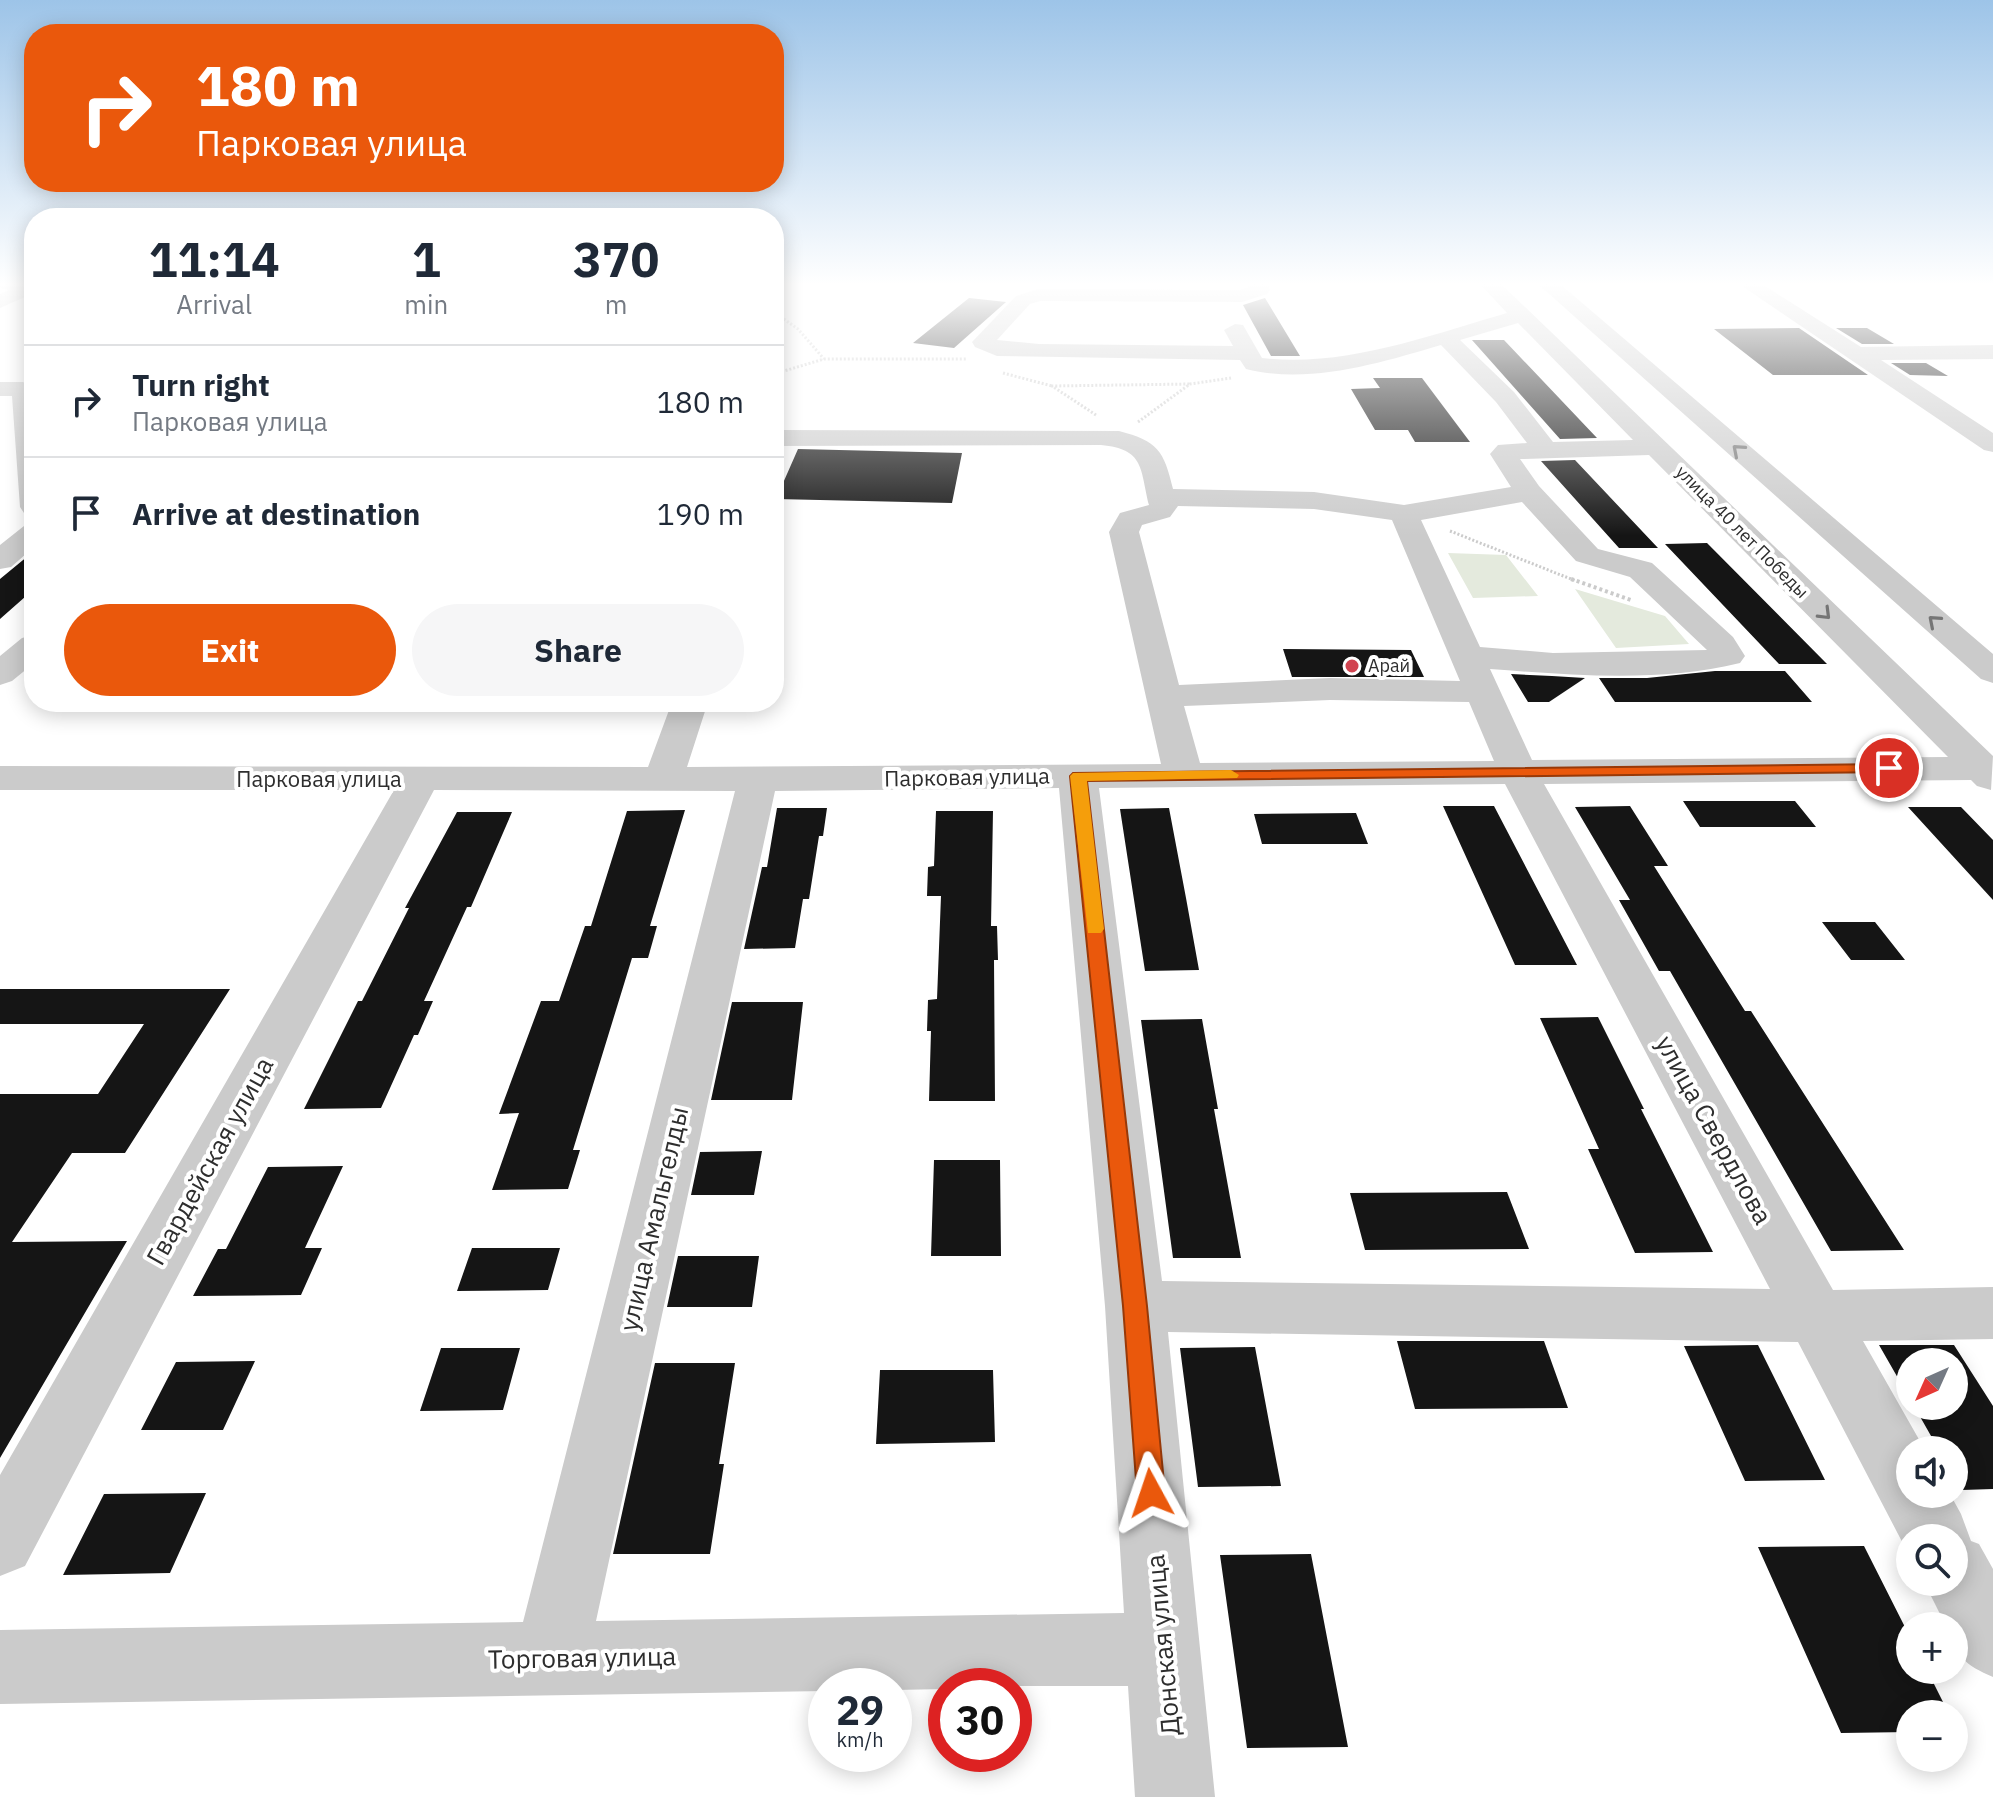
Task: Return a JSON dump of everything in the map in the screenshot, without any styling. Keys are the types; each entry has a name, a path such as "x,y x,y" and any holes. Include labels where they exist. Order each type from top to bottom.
{"street":[{"path":"1476,368 1505,397 1545,449"},
{"name":"улица 40 лет Победы","path":"1576,368 1989,772"},
{"path":"1644,368 1993,672"},
{"path":"1879,368 1993,444"},
{"path":"23,387 24,423"},
{"path":"784,438 1125,435 1142,443 1149,455 1164,506 1160,511 1130,519 1124,532 1183,775"},
{"path":"1468,657 1553,663 1695,663 1728,656 1721,644 1641,570 1587,555 1529,492 1503,454 1519,449 1656,447"},
{"path":"1161,497 1321,498 1364,504 1405,516 1529,492"},
{"name":"улица Свердлова","path":"1405,516 1518,772 1896,1462"},
{"path":"0,560 24,540"},
{"path":"1164,696 1330,689 1483,692"},
{"path":"663,779 686,712"},
{"name":"Парковая улица","path":"0,778 758,779 1518,772 1989,772"},
{"name":"Донская улица","path":"1078,776 1135,1306 1175,1797"},
{"name":"Гвардейская улица","path":"0,1542 420,779"},
{"name":"улица Амальгелды","path":"551,1659 758,779"},
{"path":"1135,1306 1816,1316 1993,1313"},
{"path":"1968,1594 1993,1640"},
{"name":"Торговая улица","path":"0,1667 1164,1649"}],"path":[{"path":"1190,384 1125,435 1052,386 1190,384 1233,378"},
{"path":"1405,516 1507,550 1597,591 1694,618"}],"shaded area":[{"path":"1448,553 1506,555 1538,596 1473,598"},
{"path":"1575,589 1665,616 1689,644 1616,648"}],"building":[{"path":"1497,368 1530,368 1597,438 1560,439"},
{"path":"1764,368 1858,368 1868,375 1773,375"},
{"path":"1899,368 1934,368 1948,376 1910,375"},
{"path":"1373,378 1422,378 1470,442 1415,442 1408,430 1375,430 1351,389 1380,388"},
{"path":"798,449 962,453 952,503 784,499 784,481"},
{"path":"1575,460 1658,548 1619,548 1541,461"},
{"path":"1707,543 1827,664 1779,664 1665,544"},
{"path":"24,559 24,598 0,619 0,579"},
{"path":"1283,649 1411,650 1424,677 1292,677"},
{"path":"1715,671 1785,671 1812,702 1615,702 1599,678 1647,678"},
{"path":"1511,674 1585,678 1549,702 1528,702"},
{"path":"1683,801 1795,801 1816,827 1700,827"},
{"path":"1443,806 1494,806 1577,965 1515,965"},
{"path":"1630,806 1668,866 1654,866 1745,1011 1751,1011 1904,1250 1831,1251 1670,971 1659,971 1619,900 1630,900 1575,807"},
{"path":"1908,807 1961,807 1993,840 1993,900"},
{"path":"777,808 827,808 823,836 819,836 809,899 803,899 795,948 744,949 762,867 767,867"},
{"path":"1169,808 1199,970 1145,971 1120,809"},
{"path":"685,810 650,926 657,926 648,958 632,958 573,1150 580,1150 568,1189 492,1190 519,1113 499,1114 541,1001 559,1001 585,926 591,926 627,811"},
{"path":"936,811 993,811 991,926 997,926 998,960 994,960 995,1101 929,1101 931,1031 927,1031 928,1000 937,999 941,896 927,896 928,867 934,866"},
{"path":"457,812 512,812 471,907 467,907 424,1001 433,1001 418,1035 414,1035 381,1108 304,1109 409,908 405,908"},
{"path":"1356,813 1368,844 1262,844 1254,814"},
{"path":"1822,922 1875,922 1905,960 1851,960"},
{"path":"0,989 230,989 125,1153 72,1153 12,1242 127,1241 0,1458 0,1094 98,1094 144,1024 0,1024"},
{"path":"732,1002 803,1002 792,1100 711,1100"},
{"path":"1598,1017 1713,1252 1635,1253 1588,1149 1599,1149 1540,1018"},
{"path":"1202,1019 1218,1109 1214,1109 1241,1258 1173,1258 1141,1020"},
{"path":"762,1151 754,1195 691,1195 700,1152"},
{"path":"934,1160 1000,1160 1001,1256 931,1256"},
{"path":"343,1166 305,1248 322,1248 301,1295 193,1296 218,1249 226,1249 268,1167"},
{"path":"1507,1192 1529,1249 1365,1250 1350,1193"},
{"path":"472,1248 560,1248 548,1290 457,1291"},
{"path":"678,1256 759,1256 752,1307 667,1307"},
{"path":"1397,1341 1544,1341 1568,1408 1415,1409"},
{"path":"1758,1345 1825,1480 1745,1481 1684,1346"},
{"path":"1879,1345 1954,1345 1956,1348 1896,1348 1896,1375"},
{"path":"1255,1347 1281,1486 1198,1487 1180,1348"},
{"path":"441,1348 520,1348 503,1410 420,1411"},
{"path":"255,1361 223,1430 141,1430 176,1362"},
{"path":"655,1363 735,1363 719,1464 724,1464 710,1554 613,1554"},
{"path":"1968,1367 1993,1406 1993,1489 1968,1490 1968,1436 1931,1436 1922,1420 1968,1420"},
{"path":"880,1370 993,1370 995,1442 876,1444"},
{"path":"206,1493 170,1573 63,1575 104,1494"},
{"path":"1864,1546 1897,1612 1896,1684 1934,1684 1942,1700 1896,1700 1896,1732 1841,1733 1758,1547"},
{"path":"1311,1554 1348,1747 1247,1748 1220,1555"}],"slow traffic":[{"path":"1095,929 1078,776 1231,775"}],"place":[{"name":"Арай","path":"1352,666"}],"route":[{"path":"1151,1493 1135,1306 1078,776 1889,768"}]}
